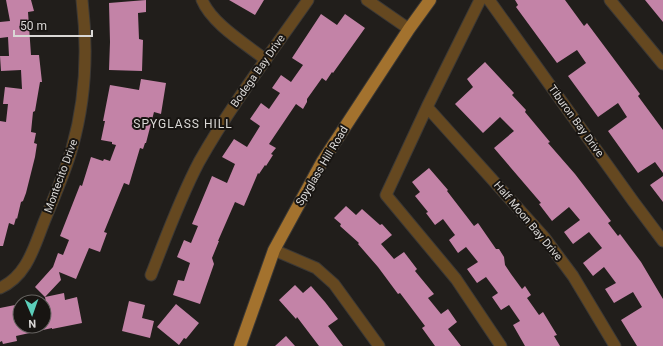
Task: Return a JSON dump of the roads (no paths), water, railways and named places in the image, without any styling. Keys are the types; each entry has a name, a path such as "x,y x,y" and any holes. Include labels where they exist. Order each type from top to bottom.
{"main road":[{"name":"Spyglass Hill Road","path":"240,346 274,250 322,162 409,29 430,0"}],"street":[{"name":"Montecito Drive","path":"0,288 19,275 29,260 67,164 72,147 80,112 85,77 86,42 82,0"},
{"path":"202,0 218,22 266,60"},
{"name":"Bodega Bay Drive","path":"151,275 186,187 199,163 220,127 308,0"},
{"path":"368,0 409,29"},
{"path":"480,0 427,107 386,195 456,279 501,346"},
{"name":"Tiburon Bay Drive","path":"489,0 663,241"},
{"path":"610,0 663,64"},
{"name":"Half Moon Bay Drive","path":"427,107 544,237 573,276 615,346"},
{"path":"274,250 316,268 334,284 379,346"}],"district":[{"name":"SPYGLASS HILL","path":"183,124"}]}
